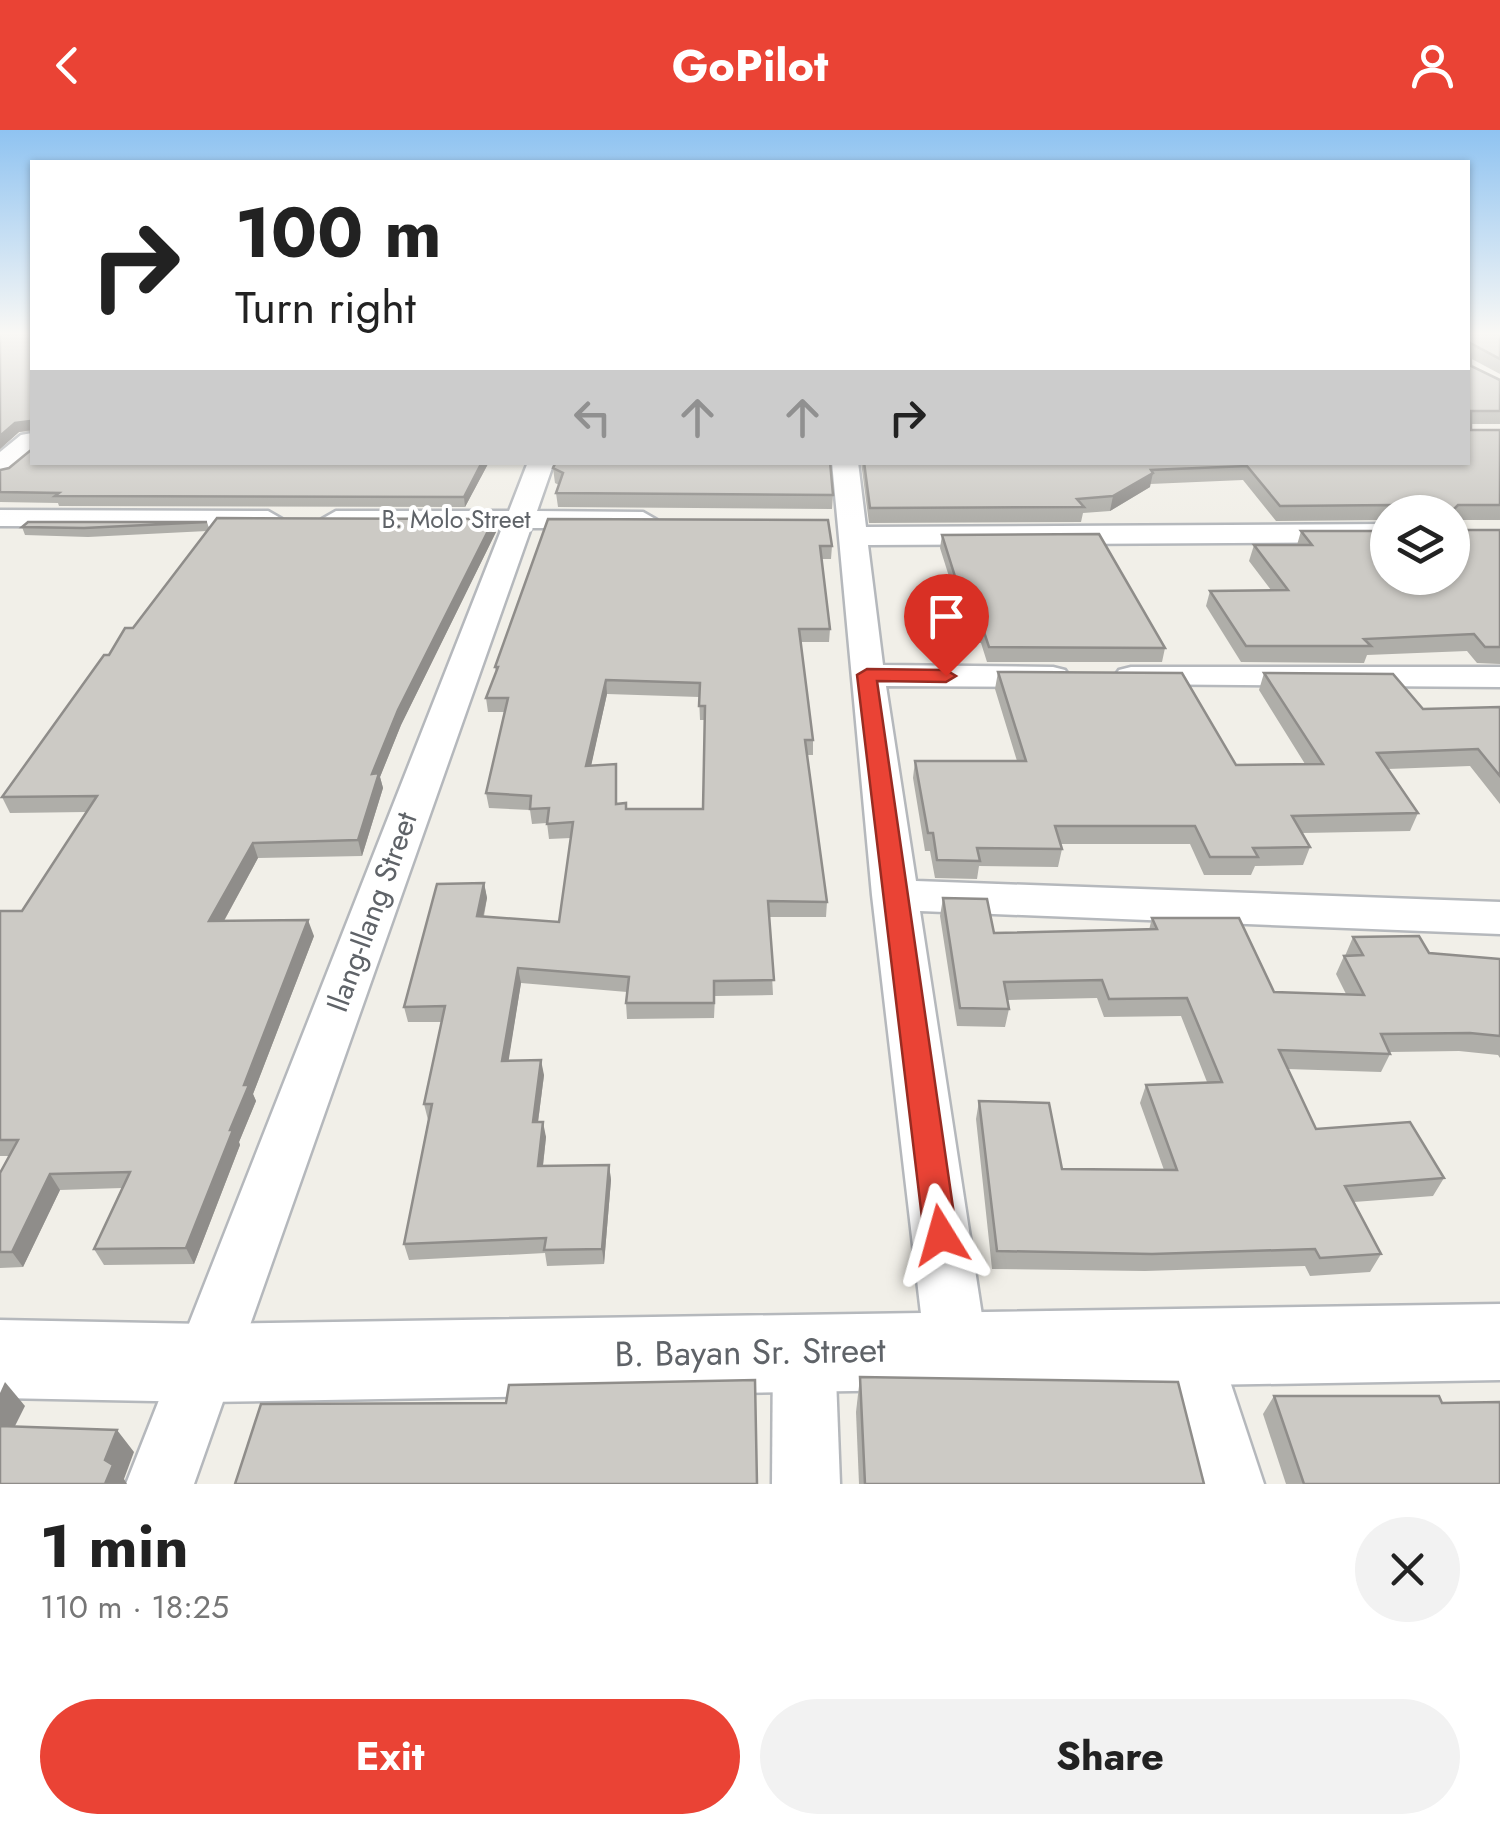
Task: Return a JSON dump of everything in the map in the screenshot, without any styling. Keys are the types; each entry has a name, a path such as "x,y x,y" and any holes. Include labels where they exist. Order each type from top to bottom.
{"street":[{"path":"0,468 30,444"},
{"name":"Ilang-Ilang Street","path":"160,1484 540,465"},
{"path":"845,465 845,526 956,1348"},
{"name":"B. Molo Street","path":"0,518 675,520"},
{"path":"845,526 1370,533"},
{"path":"867,675 1500,676"},
{"path":"894,895 1500,918"},
{"name":"B. Bayan Sr. Street","path":"0,1359 205,1362 1500,1342"},
{"path":"1189,1346 1230,1484"},
{"path":"804,1350 806,1484"}],"building":[{"path":"0,395 30,395 30,421 15,423 0,436"},
{"path":"1470,395 1500,395 1500,411 1471,411 1471,430 1500,430 1500,505 1470,505 1470,495 1370,495 1370,505 1280,506 1247,466 1151,470 1153,473 1113,496 1077,499 1084,507 870,508 864,465 1470,465"},
{"path":"30,451 30,465 480,465 464,497 55,496 59,493 0,492 0,470 9,468"},
{"path":"830,465 833,495 556,493 563,473 553,468"},
{"path":"217,518 494,519 398,710 372,774 379,773 358,840 253,843 209,921 308,920 186,1248 94,1249 130,1172 50,1174 12,1252 0,1252 0,1173 18,1140 0,1140 0,911 22,911 97,796 2,797 104,655 109,655 125,628 133,628"},
{"path":"548,519 828,520 832,546 820,546 830,629 799,629 813,740 805,740 827,902 768,901 774,980 714,981 714,1003 626,1003 629,977 518,968 502,1061 541,1060 533,1122 543,1122 538,1166 609,1165 602,1249 544,1250 546,1238 404,1244 432,1104 424,1104 445,1006 404,1007 437,884 484,883 477,916 559,922 573,822 547,824 549,808 530,809 531,796 486,793 508,698 486,698","holes":["606,680 700,683 699,706 705,706 703,809 626,809 626,803 616,804 616,764 586,766"]},
{"path":"28,522 207,522 22,527"},
{"path":"1470,530 1500,530 1500,647 1485,647 1474,634 1364,639 1371,646 1246,646 1210,591 1288,590 1254,545 1312,545 1301,531 1370,531 1370,595 1470,595"},
{"path":"1099,534 1165,648 989,647 983,629 937,629 929,586 958,586 942,535"},
{"path":"998,672 1182,673 1236,765 1323,764 1264,673 1393,674 1423,709 1500,707 1500,776 1478,749 1377,753 1418,813 1292,816 1310,847 1253,848 1258,857 1210,857 1195,826 1055,826 1062,849 977,848 980,861 937,860 915,761 1026,761"},
{"path":"943,898 987,899 994,933 1157,929 1152,918 1239,918 1274,992 1364,995 1344,956 1363,955 1353,937 1419,936 1429,953 1500,959 1500,1036 1381,1034 1390,1054 1279,1050 1316,1129 1410,1122 1444,1178 1345,1186 1381,1254 1320,1258 1315,1249 1152,1254 997,1251 979,1101 1049,1103 1062,1169 1177,1170 1146,1085 1222,1082 1187,998 1109,999 1102,980 1004,982 1009,1009 960,1008"},
{"path":"860,1377 1178,1382 1204,1484 865,1484"},
{"path":"755,1380 757,1484 235,1484 261,1404 506,1403 509,1385"},
{"path":"1274,1396 1439,1396 1442,1403 1500,1402 1500,1484 1304,1484"},
{"path":"0,1426 117,1430 105,1460 113,1465 105,1484 0,1484"}],"route":[{"path":"941,1235 867,675 946,676"}]}
